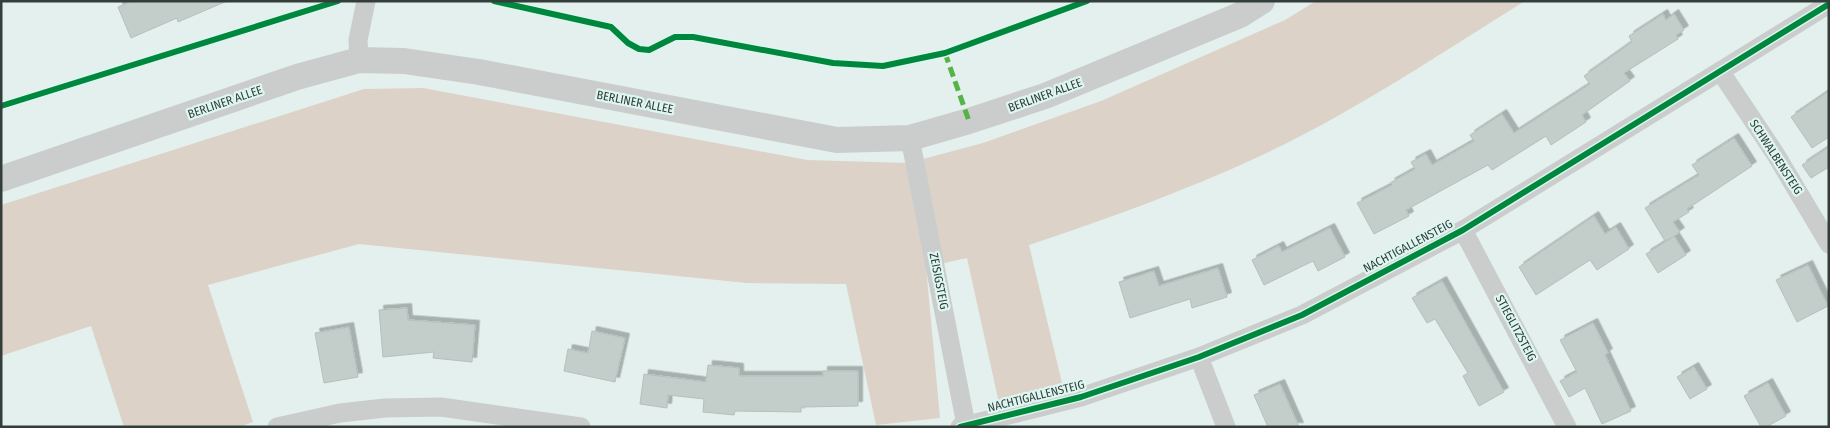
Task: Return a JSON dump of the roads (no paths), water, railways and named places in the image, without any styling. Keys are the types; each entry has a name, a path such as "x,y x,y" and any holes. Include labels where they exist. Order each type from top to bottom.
{"main road":[{"name":"BERLINER ALLEE","path":"1,179 297,77 359,60 404,61 480,72 836,140 910,138 970,121 1045,96 1240,15 1262,1"}],"street":[{"path":"359,60 358,40 366,1"},
{"name":"NACHTIGALLENSTEIG","path":"963,426 1081,397 1199,357 1302,315 1463,230 1829,4"},
{"name":"SCHWALBENSTEIG","path":"1720,71 1776,155 1829,244"},
{"name":"ZEISIGSTEIG","path":"910,138 919,195 935,259 963,426"},
{"name":"STIEGLITZSTEIG","path":"1463,230 1567,427"},
{"path":"1199,357 1226,427"},
{"path":"277,427 340,414 385,408 441,407 582,427"}]}
